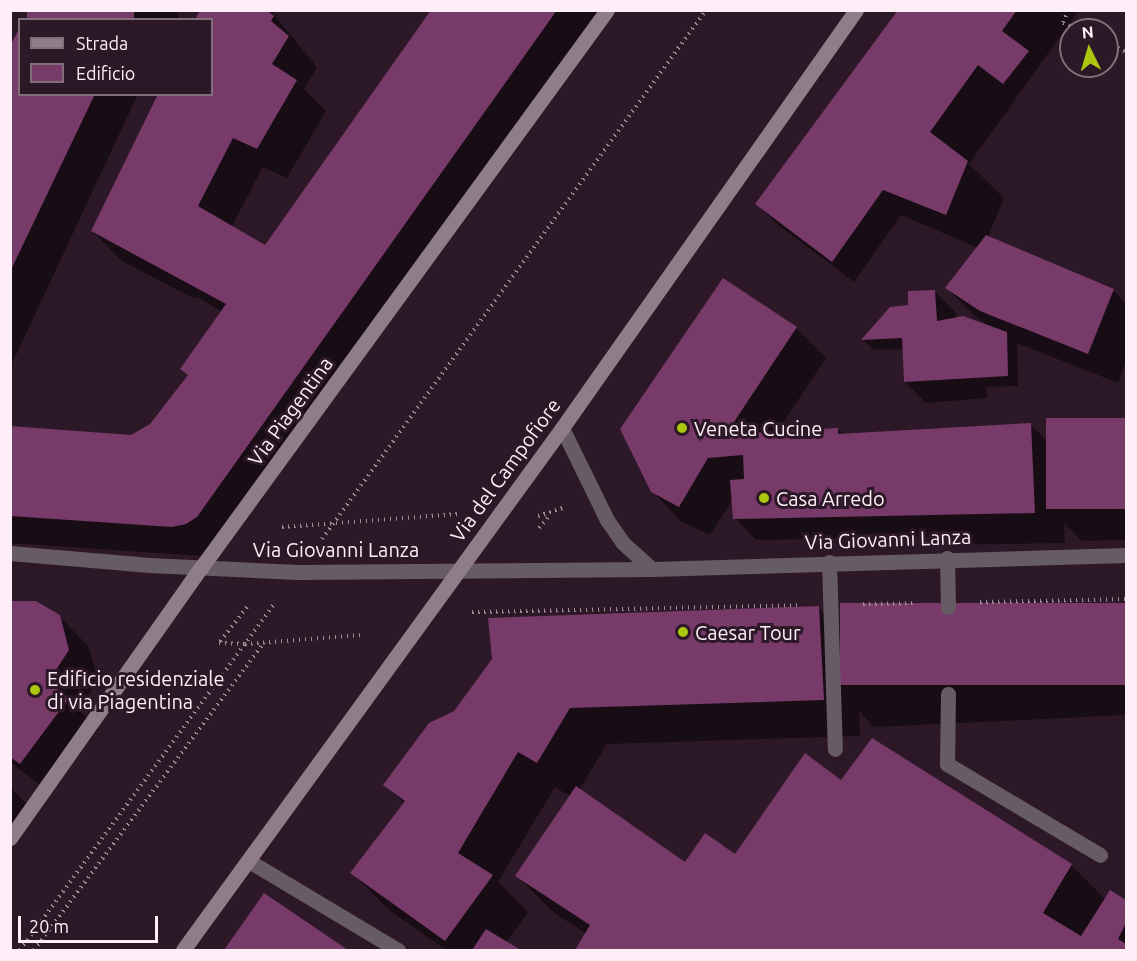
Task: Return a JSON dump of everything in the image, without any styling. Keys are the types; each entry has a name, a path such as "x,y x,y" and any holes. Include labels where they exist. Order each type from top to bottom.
{"street":[{"name":"Via Piagentina","path":"10,838 200,569 607,10"},
{"name":"Via del Campofiore","path":"183,951 562,428 856,10"},
{"path":"562,428 607,520 623,543 652,569"},
{"name":"Via Giovanni Lanza","path":"10,553 200,569 298,572 652,569 947,558 1126,555"},
{"path":"947,558 948,607"},
{"path":"829,562 835,749"},
{"path":"948,694 947,765 1100,855"},
{"path":"249,861 398,951"}],"path":[{"path":"20,951 706,10"},
{"path":"539,528 551,513 568,506"},
{"path":"282,527 463,514"},
{"path":"247,607 219,643 245,644 362,635"},
{"path":"34,951 264,642"}],"building":[{"path":"27,10 134,10 134,18 27,18"},
{"path":"200,10 267,10 274,16 271,21 289,36 272,64 297,80 257,149 233,138 198,206 265,245 431,10 557,10 197,517 186,524 172,527 10,516 10,426 131,435 150,424 188,375 180,369 226,304 91,231 157,96 213,96 213,18 196,18"},
{"path":"898,10 1017,10 1002,31 1029,51 1003,84 978,65 930,132 968,161 946,215 883,190 832,262 755,204"},
{"path":"18,31 18,96 94,96 10,272 10,46"},
{"path":"986,235 1114,289 1088,354 980,311 945,288"},
{"path":"723,278 797,327 726,434 838,428 838,434 1031,423 1035,513 733,519 730,480 744,479 743,455 708,458 679,507 651,492 620,429"},
{"path":"935,290 937,321 963,316 1007,332 1008,376 904,382 902,338 861,340 890,307 908,305 908,291"},
{"path":"1046,418 1126,418 1126,509 1046,509"},
{"name":"Edificio residenziale di via Piagentina","path":"10,601 36,601 60,615 69,650 48,682 69,698 20,764 10,757"},
{"path":"840,603 1126,603 1126,685 840,685"},
{"path":"819,606 824,700 570,708 537,763 518,752 458,853 493,875 445,941 350,873 405,801 383,785 429,723 454,711 492,659 488,618"},
{"path":"872,738 1072,864 1043,913 1081,936 1110,890 1126,900 1126,923 1118,939 1126,944 1126,950 575,950 590,925 515,876 576,786 685,862 705,833 735,854 805,753 841,780"},
{"path":"264,893 348,950 224,950"},
{"path":"486,929 521,950 472,950"}],"place":[{"name":"Veneta Cucine","path":"682,428"},
{"name":"Casa Arredo","path":"764,498"},
{"name":"Caesar Tour","path":"683,632"},
{"name":"Edificio residenziale di via Piagentina","path":"35,690"}]}
